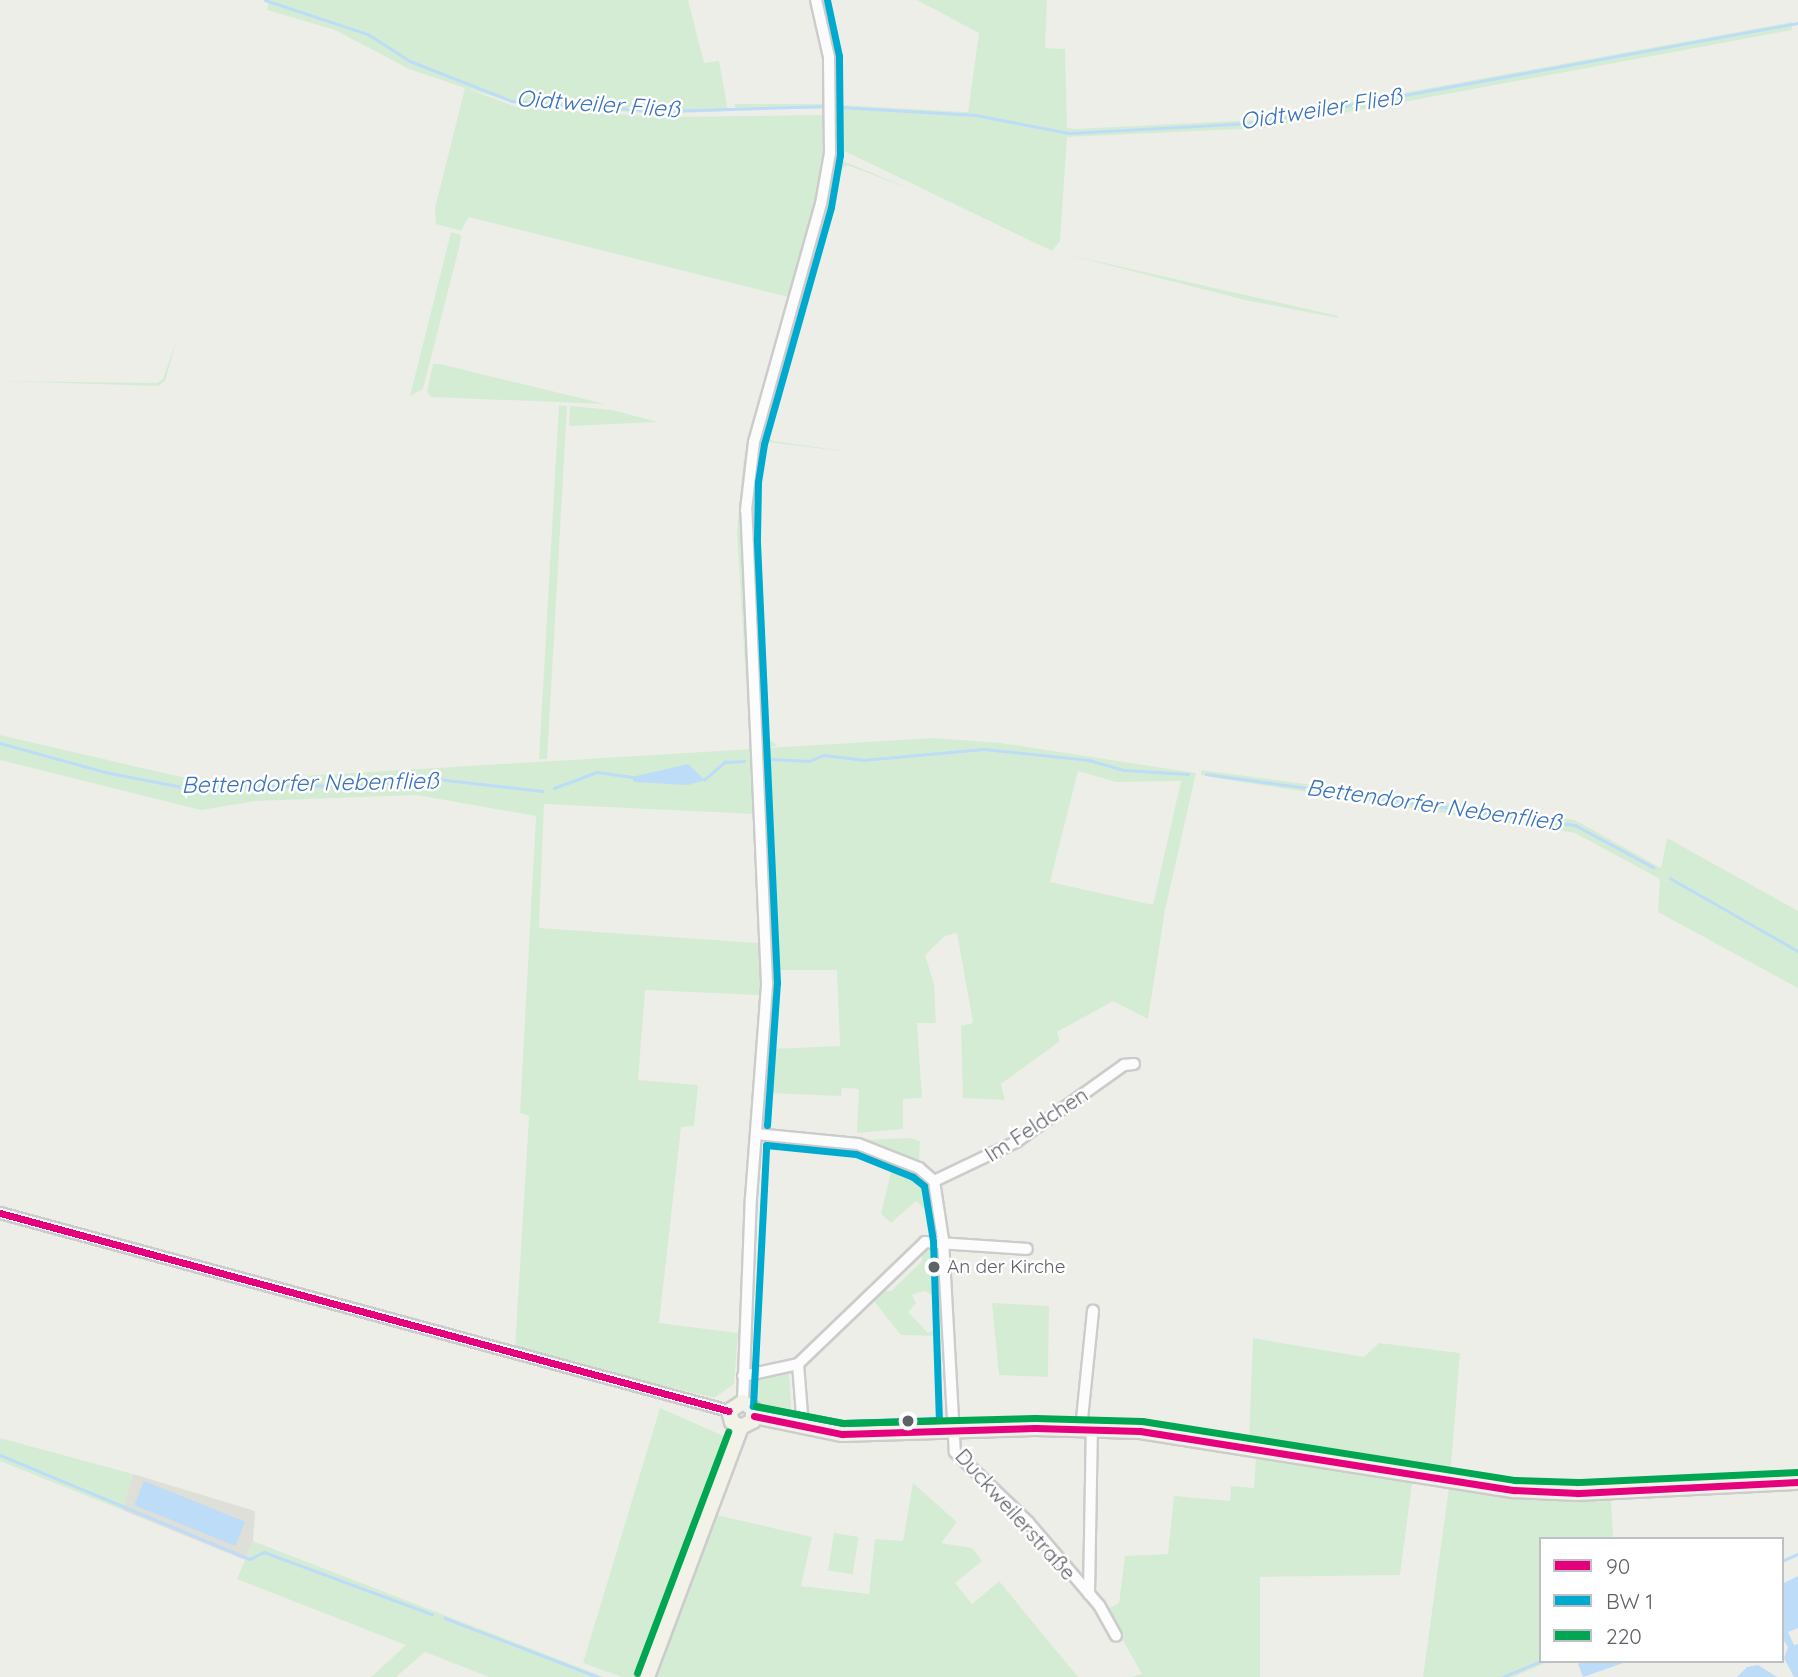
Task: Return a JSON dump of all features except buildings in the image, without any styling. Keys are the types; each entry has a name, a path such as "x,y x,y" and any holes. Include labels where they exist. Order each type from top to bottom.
{"main road":[{"path":"741,1427 732,1422 729,1411 743,1402 752,1406 754,1416"},
{"path":"754,1416 842,1434 950,1430 1140,1431 1514,1490 1578,1493 1798,1482"},
{"path":"648,1677 741,1427 754,1416"}],"street":[{"path":"743,1402 767,923 746,538 748,481 754,442 821,204 831,111 829,57 816,0"},
{"name":"Im Feldchen","path":"934,1181 1016,1142 1125,1065 1134,1064"},
{"path":"755,1134 858,1144 919,1168 934,1181 943,1240 950,1430"},
{"path":"0,1213 729,1411"},
{"path":"743,1376 798,1364 925,1242 943,1240 1027,1248"},
{"name":"Duckweilerstraße","path":"1089,1594 1087,1429 1093,1311"},
{"path":"798,1364 803,1427"},
{"name":"Duckweilerstraße","path":"950,1430 955,1452 1028,1522 1089,1594 1116,1636"}],"shaded area":[{"path":"133,1474 255,1511 253,1541 245,1560 122,1510"}],"green space":[{"path":"269,0 688,0 704,63 719,61 728,111 661,114 523,105 409,69 335,30 267,10"},
{"path":"917,0 1047,0 1045,48 1065,49 1067,128 1074,129 1255,120 1792,22 1792,30 1263,128 1067,137 1060,241 1052,251 838,148 838,105 968,112 979,33"},
{"path":"465,88 517,107 661,117 824,115 827,128 817,205 792,298 469,217 461,231 436,224 435,208"},
{"path":"735,104 826,104 826,109 735,109"},
{"path":"833,157 916,191 847,165 835,175 763,434 773,441 858,453 767,442 760,437"},
{"path":"451,232 461,235 460,244 423,389 410,396"},
{"path":"1065,254 1338,316 1338,318 1245,300"},
{"path":"178,336 165,381 158,386 0,381 157,383 163,379"},
{"path":"433,364 605,404 431,397 427,392"},
{"path":"559,405 567,406 551,690 547,759 539,759"},
{"path":"570,406 612,410 658,422 569,426"},
{"path":"745,444 743,493 750,747 737,532"},
{"path":"758,445 762,445 754,525 766,737 778,746 766,747 759,692 750,494"},
{"path":"0,735 203,782 934,738 1001,743 1196,773 1165,910 1148,1019 1113,1001 1057,1032 1060,1041 1001,1084 1005,1100 963,1098 961,1026 973,1023 957,933 945,936 925,955 934,984 936,1023 917,1023 922,1098 903,1099 903,1129 857,1133 859,1089 842,1088 841,1096 768,1093 769,1049 840,1046 837,970 761,970 759,995 645,990 638,1080 698,1085 694,1126 681,1127 659,1323 738,1333 734,1384 714,1398 515,1349 529,1116 520,1113 536,816 416,795 256,801 201,810 0,760","holes":["1078,771 1116,782 1181,781 1153,905 1050,882","544,804 754,814 758,943 539,928"]},
{"path":"1201,770 1575,820 1661,868 1667,839 1671,840 1798,911 1798,988 1658,912 1660,879 1575,833 1229,780 1201,775"},
{"path":"910,1138 920,1141 919,1161 860,1140"},
{"path":"893,1164 928,1181 936,1221 916,1201 891,1223 881,1214"},
{"path":"933,1248 942,1301 925,1291 917,1293 912,1295 916,1303 908,1312 928,1333 942,1326 942,1336 901,1335 873,1300 883,1291 891,1291 922,1261 922,1254"},
{"path":"992,1303 1049,1306 1048,1377 999,1375"},
{"path":"1253,1338 1364,1357 1379,1343 1460,1353 1450,1478 1249,1441"},
{"path":"789,1373 792,1419 762,1410 751,1382"},
{"path":"660,1408 726,1437 708,1509 640,1677 622,1677 583,1663"},
{"path":"0,1438 133,1474 122,1510 0,1461"},
{"path":"1256,1456 1412,1483 1400,1575 1260,1577 1260,1677 1131,1677 1142,1674 1106,1610 1119,1603 1125,1556 1168,1554 1174,1496 1230,1501 1231,1486 1254,1488"},
{"path":"913,1483 957,1522 941,1543 972,1548 982,1561 955,1583 972,1604 999,1581 1078,1677 653,1677 717,1515 812,1537 801,1586 869,1594 875,1539 903,1541"},
{"path":"1449,1487 1611,1499 1613,1537 1539,1537 1539,1663 1545,1663 1513,1677 1423,1677"},
{"path":"834,1533 859,1537 853,1574 828,1571"},
{"path":"253,1541 604,1677 489,1677 425,1652 396,1677 371,1677 406,1645 237,1579"}],"water":[{"path":"688,764 705,780 688,785 634,782 632,777"},
{"path":"144,1481 245,1522 235,1546 134,1505"},
{"path":"1798,1576 1798,1628 1788,1632 1794,1645 1798,1644 1798,1677 1794,1677 1784,1658 1788,1647 1784,1641 1784,1583"},
{"path":"1580,1663 1623,1663 1583,1677 1578,1664"},
{"path":"1758,1665 1777,1677 1737,1677 1747,1667"}],"waterway":[{"name":"Oidtweiler Fließ","path":"265,0 368,34 410,61 512,101 661,111 825,106"},
{"name":"Oidtweiler Fließ","path":"839,107 976,115 1069,133 1252,123 1798,23"},
{"name":"Bettendorfer Nebenfließ","path":"0,743 105,772 182,787 377,785 428,778 542,791"},
{"name":"Bettendorfer Nebenfließ","path":"772,759 809,761 824,755 863,760 984,749 1089,760 1124,770 1188,774"},
{"name":"Bettendorfer Nebenfließ","path":"704,780 725,762 744,761"},
{"name":"Bettendorfer Nebenfließ","path":"554,788 597,772 634,777"},
{"name":"Bettendorfer Nebenfließ","path":"1206,774 1575,825 1653,867"},
{"name":"Bettendorfer Nebenfließ","path":"1670,878 1798,951"},
{"path":"0,1455 250,1559 264,1552 432,1614"},
{"path":"1784,1560 1798,1554"},
{"path":"445,1618 598,1677"},
{"path":"1503,1677 1539,1662"}],"transit line":[{"path":"767,1125 777,983 757,538 758,482 764,444 831,207 840,155 839,56 827,0"},
{"path":"766,1145 856,1154 913,1177 924,1186 933,1241 939,1420 843,1423 753,1406 766,1145"},
{"name":"90","path":"0,1213 729,1411"},
{"name":"220","path":"756,1406 843,1423 1035,1418 1142,1421 1515,1480 1578,1482 1797,1472"},
{"name":"90","path":"754,1416 842,1434 1035,1428 1140,1431 1514,1490 1578,1493 1798,1482"},
{"name":"220","path":"637,1673 728,1432"}],"place":[{"name":"An der Kirche","path":"934,1267"}]}
